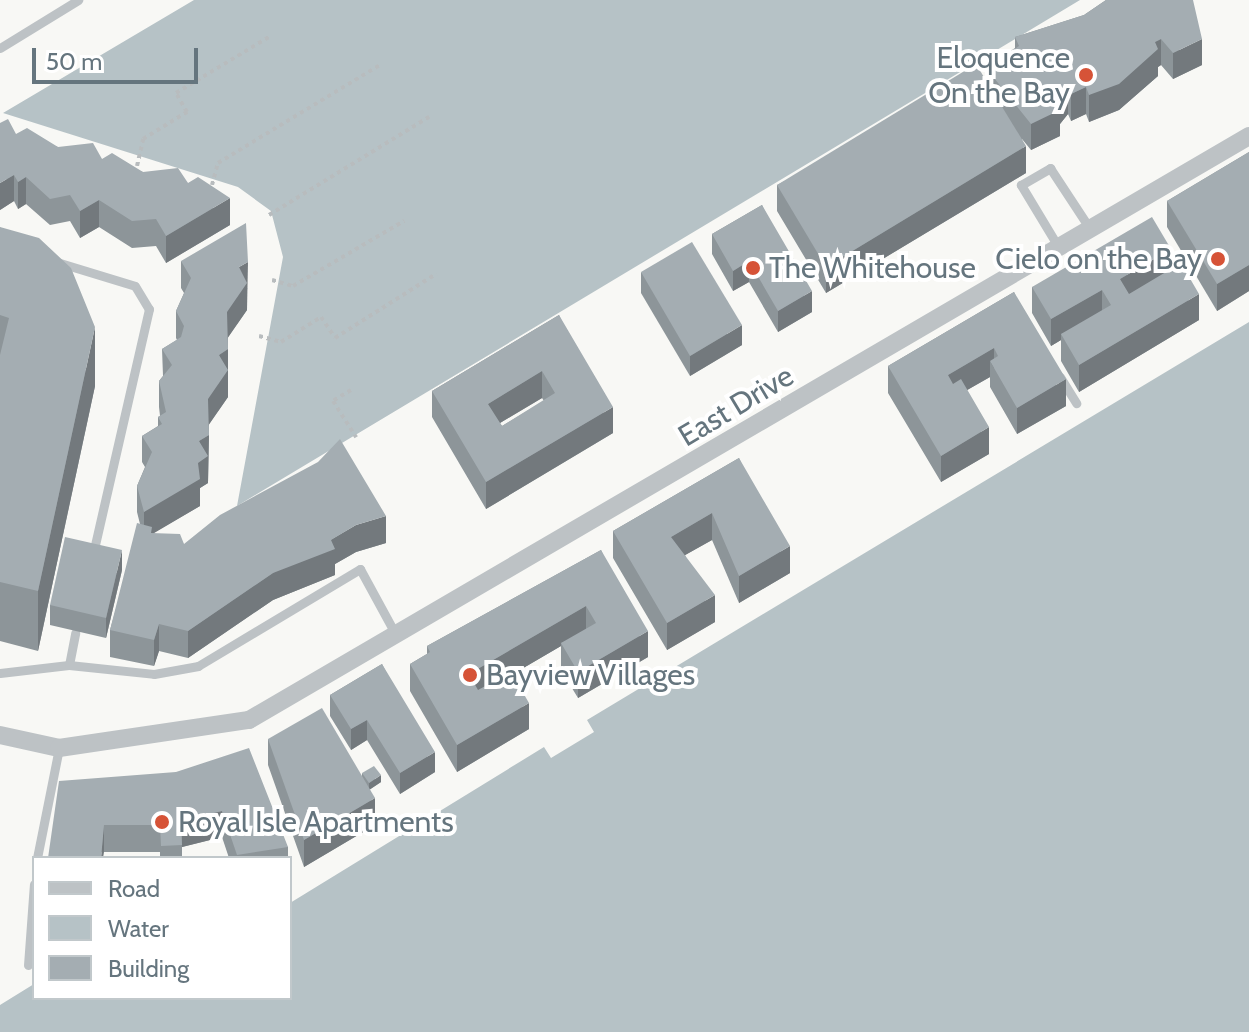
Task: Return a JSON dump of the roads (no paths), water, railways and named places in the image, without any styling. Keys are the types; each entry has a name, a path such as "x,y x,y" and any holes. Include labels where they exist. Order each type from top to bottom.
{"street":[{"name":"East Drive","path":"59,748 249,720 398,638 1005,286 1059,248 1249,136"},
{"path":"0,735 59,748"}],"lane":[{"path":"0,48 78,0"},
{"path":"1059,248 1021,185 1050,168 1090,229"},
{"path":"45,259 135,286 149,309 92,561"},
{"path":"1052,365 1076,403"},
{"path":"0,673 69,665 154,674 198,666 360,569 398,638"},
{"path":"69,665 75,633"},
{"path":"37,856 59,748"},
{"path":"28,965 32,911"}],"water":[{"path":"194,0 1080,0 237,506 283,257 271,211 238,187 3,113"},
{"path":"1249,322 1249,1032 0,1032 0,1005 32,985 32,1000 292,1000 292,902 544,747 551,758 594,732 587,720"}],"place":[{"name":"Eloquence On the Bay","path":"1086,75"},
{"name":"Cielo on the Bay","path":"1218,259"},
{"name":"The Whitehouse","path":"753,268"},
{"name":"Bayview Villages","path":"470,675"},
{"name":"Royal Isle Apartments","path":"162,822"}]}
